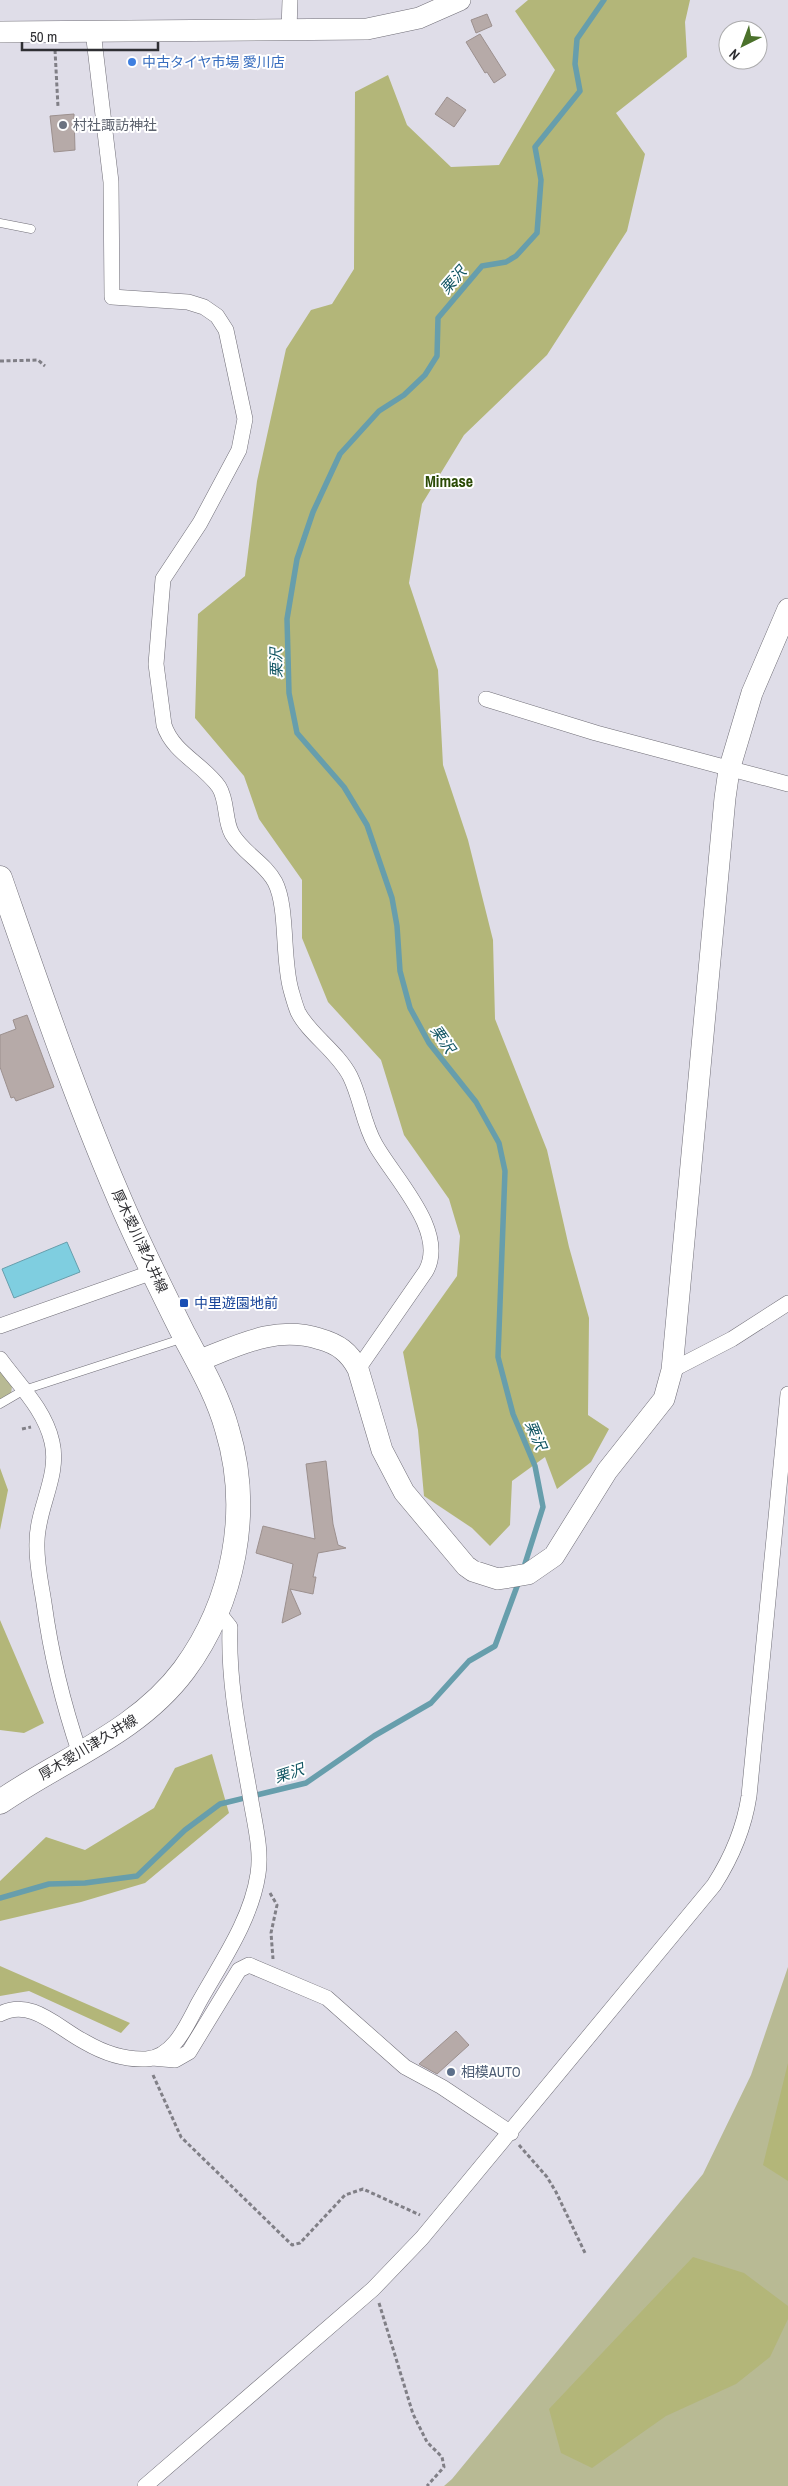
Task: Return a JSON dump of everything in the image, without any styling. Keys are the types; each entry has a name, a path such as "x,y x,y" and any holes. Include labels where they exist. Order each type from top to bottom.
{"main road":[{"name":"厚木愛川津久井線","path":"0,878 85,1116 117,1195 198,1361 227,1426 238,1486 236,1540 232,1564 218,1612 198,1649 169,1688 138,1718 0,1802"}],"street":[{"path":"289,30 290,0"},
{"path":"0,32 367,29 397,24 432,13 460,0"},
{"path":"93,31 111,182 112,297 188,302 204,307 217,316 226,330 245,419 238,450 200,523 163,579 156,664 164,725 167,734 176,745 218,787 225,802 231,832 244,849 274,880 279,893 287,973 298,1011 337,1056 348,1072 374,1142 412,1200 424,1222 432,1245 433,1254 426,1271 358,1369"},
{"path":"198,1361 260,1337 288,1333 309,1335 339,1346 358,1369 382,1450 404,1492 457,1557 472,1571 498,1579 521,1576 554,1556 607,1471 664,1399 672,1370 715,891 729,770 758,676 788,609"},
{"path":"486,699 596,733 729,770 788,784"},
{"path":"0,1326 153,1272"},
{"path":"672,1370 732,1339 788,1303"},
{"path":"0,1359 24,1390 48,1428 52,1443 52,1475 39,1516 38,1558 57,1680 80,1754"},
{"path":"145,2486 373,2289 436,2222 714,1885 732,1856 746,1820 788,1394"},
{"path":"150,2059 168,2051 192,2016 243,1919 258,1877 259,1853 231,1687 230,1627 218,1612"},
{"path":"0,2014 12,2009 29,2010 51,2021 84,2042 114,2056 175,2060 189,2052 239,1970 249,1965 327,1998 405,2067 448,2091 510,2134"}],"lane":[{"path":"0,223 31,229"},
{"path":"0,1404 24,1390 186,1338"}],"path":[{"path":"54,32 58,106"},
{"path":"0,360 38,360 45,366"},
{"path":"258,1877 277,1905 271,1933 271,1950 273,1959 278,1966"},
{"path":"150,2059 181,2137 292,2245 300,2243 345,2195 363,2189 436,2222"},
{"path":"510,2134 547,2177 586,2255"},
{"path":"373,2289 382,2312 412,2414 427,2442 442,2457 444,2467 427,2486"}],"green space":[{"path":"528,0 690,0 685,22 687,57 616,113 645,154 627,231 547,355 464,435 422,504 409,583 438,670 443,765 468,840 493,940 495,1019 547,1150 569,1247 589,1318 588,1415 609,1429 591,1462 557,1489 545,1457 512,1481 510,1525 490,1546 472,1528 424,1496 418,1430 403,1352 457,1276 460,1236 449,1199 404,1135 381,1060 328,1002 302,938 302,880 259,819 244,776 195,718 198,614 245,576 257,481 286,349 311,310 332,304 354,269 355,92 388,75 407,125 451,167 499,165 555,70 515,11"},
{"path":"0,1370 12,1386 11,1395 0,1401"},
{"path":"0,1468 8,1490 0,1530"},
{"path":"0,1620 44,1723 24,1733 0,1730"},
{"path":"212,1754 229,1813 145,1883 81,1902 0,1921 0,1881 46,1837 85,1850 154,1808 175,1768"},
{"path":"0,1966 130,2023 121,2033 29,1991 0,1996"},
{"path":"788,1967 788,2486 444,2486 452,2479 703,2174 751,2075"},
{"path":"788,2063 788,2181 763,2165"},
{"path":"693,2257 744,2273 788,2306 788,2319 770,2357 736,2384 666,2416 592,2468 561,2453 549,2409"}],"water":[{"path":"67,1242 80,1272 14,1298 2,1269"}],"building":[{"path":"487,14 492,26 476,33 471,20"},
{"path":"480,34 506,75 494,83 487,72 485,73 466,42"},
{"path":"447,97 466,110 454,127 435,114"},
{"name":"村社諏訪神社","path":"74,114 75,150 54,152 50,116"},
{"path":"27,1015 54,1087 16,1101 14,1097 11,1098 0,1067 0,1035 16,1029 13,1020"},
{"path":"326,1461 333,1524 338,1545 346,1548 318,1553 313,1577 316,1577 313,1594 290,1589 301,1614 282,1623 293,1564 256,1553 263,1526 315,1539 306,1464"},
{"path":"456,2031 469,2045 437,2074 419,2064"}],"waterway":[{"name":"栗沢","path":"523,1570 543,1507 535,1466 513,1414 498,1357 505,1171 499,1143 476,1102 429,1043 410,1008 400,971 397,926 392,898 367,825 344,787 297,733 289,693 287,619 297,559 313,512 340,454 379,411 404,395 425,375 437,356 438,318 482,266 506,262 516,256 537,233 541,180 535,147 580,91 575,64 577,39 604,0"},
{"name":"栗沢","path":"0,1898 49,1884 85,1883 137,1876 185,1830 220,1804 306,1783 374,1736 431,1703 469,1661 495,1646 519,1581"}],"place":[{"name":"中古タイヤ市場 愛川店","path":"132,62"},
{"name":"村社諏訪神社","path":"63,125"},
{"name":"中里遊園地前","path":"184,1303"},
{"name":"相模AUTO","path":"451,2072"}],"district":[{"name":"Mimase","path":"449,481"}]}
